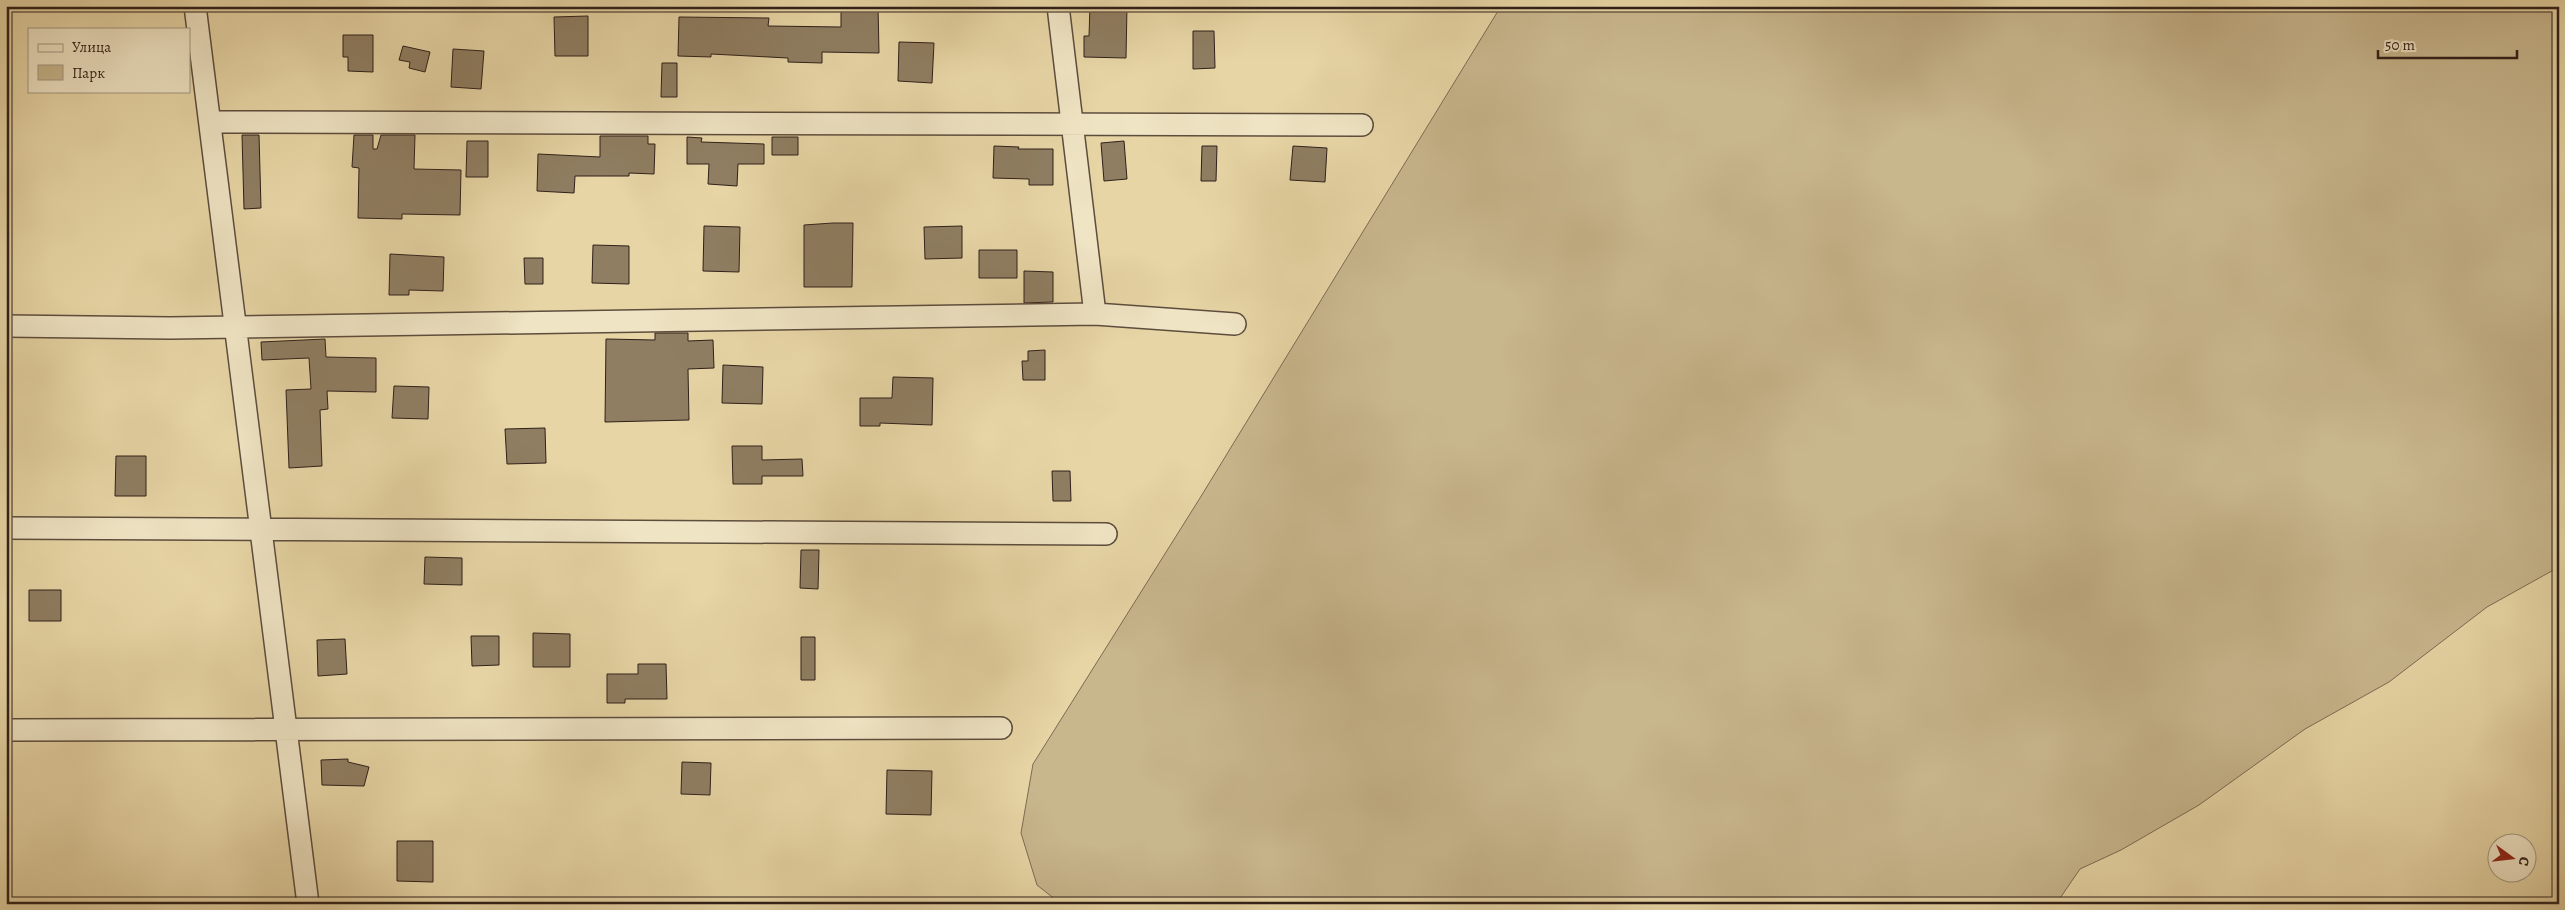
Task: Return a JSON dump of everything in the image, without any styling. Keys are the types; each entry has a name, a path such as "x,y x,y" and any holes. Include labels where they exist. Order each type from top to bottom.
{"street":[{"path":"195,6 308,904"},
{"path":"1058,6 1095,314"},
{"path":"210,122 1362,125"},
{"path":"6,326 236,327 1095,314 1235,324"},
{"path":"6,528 1106,534"},
{"path":"6,730 1001,728"}],"green space":[{"path":"1501,6 2559,6 2559,567 2487,607 2389,682 2305,729 2199,805 2121,850 2080,869 2056,904 1061,904 1037,885 1021,833 1033,764 1200,498"}],"building":[{"path":"841,6 878,6 879,53 822,52 822,63 788,62 788,58 711,54 711,57 678,56 679,17 769,18 768,26 841,27"},
{"path":"1090,6 1127,6 1126,58 1084,57 1084,36 1089,36"},
{"path":"588,16 588,56 555,56 554,17"},
{"path":"1193,31 1214,31 1215,68 1193,69"},
{"path":"343,35 373,35 373,72 348,71 348,57 343,57"},
{"path":"899,42 934,43 932,83 898,81"},
{"path":"403,46 430,52 425,72 409,68 410,62 399,60"},
{"path":"453,49 484,51 481,89 451,87"},
{"path":"662,63 677,63 677,97 661,97"},
{"path":"242,135 259,135 261,208 244,209"},
{"path":"354,135 373,135 373,149 377,149 381,135 415,135 414,169 461,170 460,215 402,214 402,219 358,218 359,168 352,167"},
{"path":"600,136 648,136 648,144 655,144 654,174 629,173 629,176 575,176 574,193 537,191 538,154 600,157"},
{"path":"687,137 702,138 701,142 764,144 764,164 738,164 737,186 708,184 709,164 687,164"},
{"path":"772,137 798,137 798,155 772,155"},
{"path":"467,141 488,141 488,177 466,177"},
{"path":"1124,141 1127,179 1104,181 1101,143"},
{"path":"994,146 1019,147 1018,149 1053,149 1053,185 1029,185 1029,179 993,178"},
{"path":"1202,146 1217,146 1216,181 1201,181"},
{"path":"1293,146 1327,148 1325,182 1290,180"},
{"path":"853,223 852,287 804,287 804,225"},
{"path":"704,226 740,227 739,272 703,271"},
{"path":"962,226 962,258 925,259 924,227"},
{"path":"593,245 629,246 629,284 592,283"},
{"path":"979,250 1017,250 1017,278 979,278"},
{"path":"390,254 444,257 443,291 409,290 409,295 389,295"},
{"path":"524,258 543,258 543,284 525,284"},
{"path":"1024,271 1053,272 1053,302 1024,303"},
{"path":"655,333 688,333 688,341 713,340 714,368 688,369 689,420 605,422 606,339 655,340"},
{"path":"325,339 326,357 376,358 376,392 327,391 328,409 320,410 322,466 289,468 286,390 311,389 309,358 262,360 261,342"},
{"path":"1045,350 1045,380 1023,380 1022,361 1028,361 1028,351"},
{"path":"723,365 763,367 762,404 722,403"},
{"path":"893,377 933,378 932,425 880,423 880,426 860,426 860,398 892,398"},
{"path":"394,386 429,387 428,419 392,418"},
{"path":"545,428 546,463 507,464 505,429"},
{"path":"732,446 762,446 762,460 802,459 803,476 762,476 762,484 733,484"},
{"path":"116,456 146,456 146,496 115,496"},
{"path":"1052,471 1070,471 1071,501 1053,501"},
{"path":"801,550 819,550 818,589 800,588"},
{"path":"425,557 462,558 462,585 424,584"},
{"path":"29,590 61,590 61,621 29,621"},
{"path":"533,633 570,634 570,667 533,667"},
{"path":"471,636 499,636 499,665 472,666"},
{"path":"801,637 815,637 815,680 801,680"},
{"path":"345,639 347,674 318,676 317,640"},
{"path":"638,664 666,664 667,699 625,699 625,703 607,703 607,674 638,674"},
{"path":"348,759 348,762 369,767 364,786 322,785 321,760"},
{"path":"682,762 711,763 710,795 681,794"},
{"path":"887,770 932,771 931,815 886,814"},
{"path":"397,841 433,841 433,882 397,881"}]}
